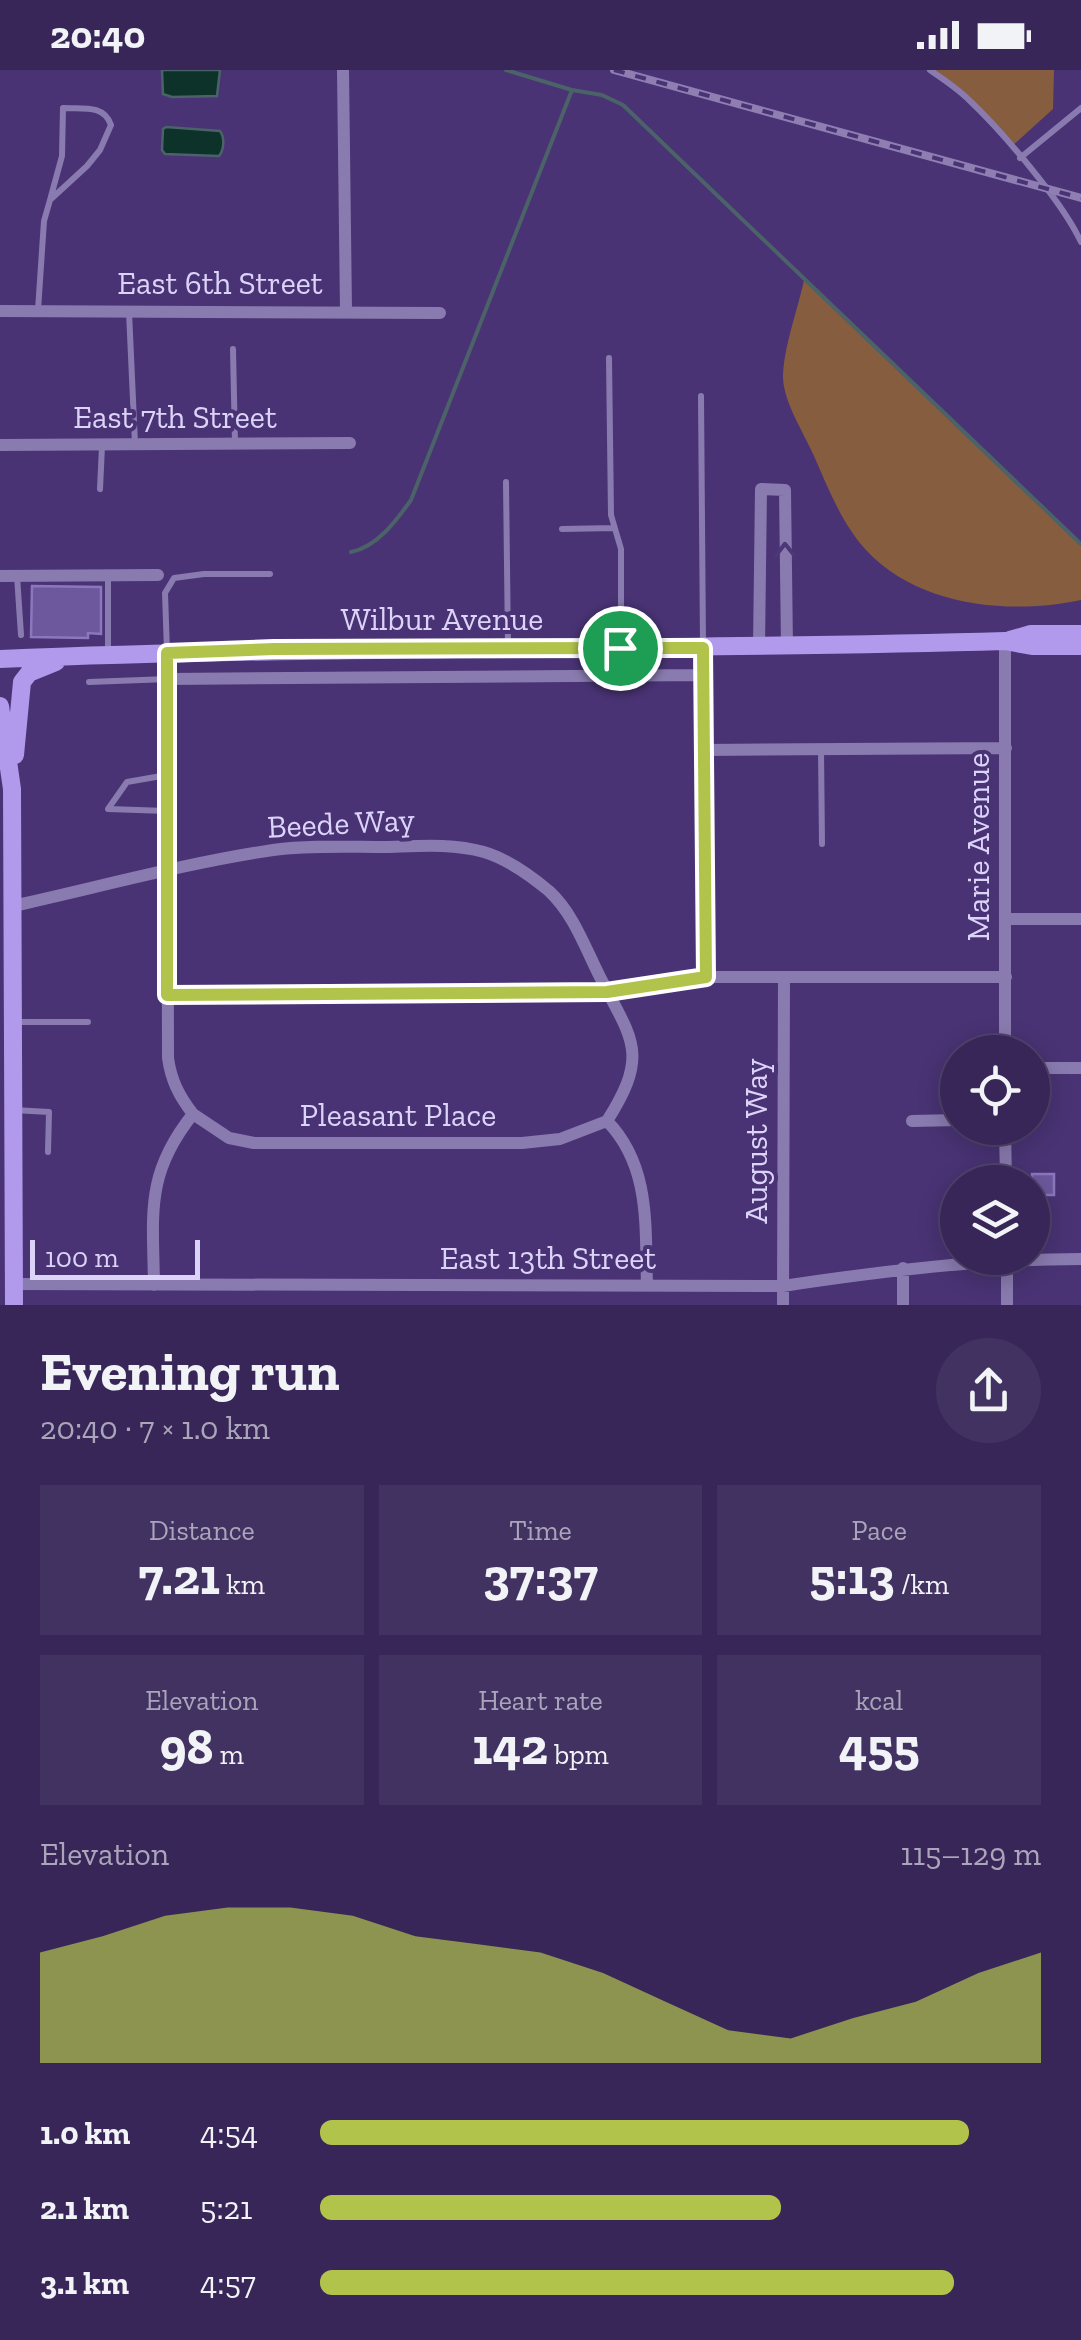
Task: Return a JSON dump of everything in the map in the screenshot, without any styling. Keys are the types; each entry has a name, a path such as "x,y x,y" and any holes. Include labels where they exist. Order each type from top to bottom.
{"main road":[{"name":"Wilbur Avenue","path":"1005,642 1031,634 1081,634"},
{"name":"Wilbur Avenue","path":"0,659 167,653 1005,642 1081,646"},
{"path":"14,1305 7,1277 6,1134 13,1110 8,1060 14,1022 13,906 6,848 22,682 45,666 81,656"},
{"path":"0,709 12,789"}],"street":[{"path":"343,70 346,310"},
{"name":"East 6th Street","path":"0,311 440,313"},
{"name":"East 7th Street","path":"0,445 350,444"},
{"path":"759,648 761,489 784,490 786,647"},
{"path":"0,576 158,575"},
{"name":"Marie Avenue","path":"1005,642 1005,1035"},
{"path":"703,648 706,977"},
{"path":"154,1285 155,1183 174,1138 193,1114 171,1076 167,995 167,653"},
{"path":"168,679 703,675"},
{"path":"704,750 1006,748"},
{"name":"Beede Way","path":"13,906 274,850 447,846 487,853 523,872 552,894 572,920 625,1020 633,1049 630,1071 620,1100 607,1120"},
{"path":"1006,919 1081,919"},
{"path":"167,995 607,992 706,977 1006,977"},
{"name":"August Way","path":"783,1305 784,977"},
{"path":"1050,1068 1081,1068"},
{"name":"Pleasant Place","path":"193,1114 229,1138 254,1143 522,1143 560,1139 607,1120"},
{"path":"607,1120 620,1134 641,1182 647,1285"},
{"path":"912,1121 940,1120"},
{"name":"East 13th Street","path":"1050,1259 1081,1260"},
{"name":"East 13th Street","path":"7,1277 154,1285 783,1286 940,1264"},
{"path":"903,1305 904,1268"},
{"path":"1006,1275 1007,1305"}],"lane":[{"path":"930,70 968,98 1073,224 1081,242"},
{"path":"38,311 44,221 62,156 63,108 100,110 108,116 111,126 100,150 50,200"},
{"path":"1020,158 1081,108"},
{"path":"129,311 135,444"},
{"path":"233,350 235,444"},
{"path":"609,358 614,528 621,549 620,648"},
{"path":"701,396 703,648"},
{"path":"100,489 102,444"},
{"path":"506,482 508,648"},
{"path":"562,529 614,528"},
{"path":"167,653 166,588 174,578 270,574"},
{"path":"17,575 21,634"},
{"path":"108,575 108,655"},
{"path":"89,682 168,679"},
{"path":"821,749 822,844"},
{"path":"168,775 127,782 108,809 168,810"},
{"path":"14,1022 88,1022"},
{"path":"13,1110 49,1112 48,1152"}],"shaded area":[{"path":"162,70 220,70 217,96 163,94"},
{"path":"930,70 1054,70 1053,109 1011,147 968,98"},
{"path":"166,127 220,131 221,153 165,154 162,150"},
{"path":"804,280 1081,544 1081,600 1025,607 967,602 912,584 866,550 836,505 784,388 785,355"}],"building":[{"path":"32,586 101,587 101,634 88,633 88,638 31,637"},
{"path":"1050,1174 1054,1174 1054,1195 1050,1195"}],"waterway":[{"path":"506,70 602,95 623,105 1081,544"},
{"path":"351,552 377,539 411,500 572,90"}],"railway":[{"path":"614,70 1081,198"}],"route":[{"path":"620,648 703,648 706,977 607,992 167,995 167,653 620,648"}]}
